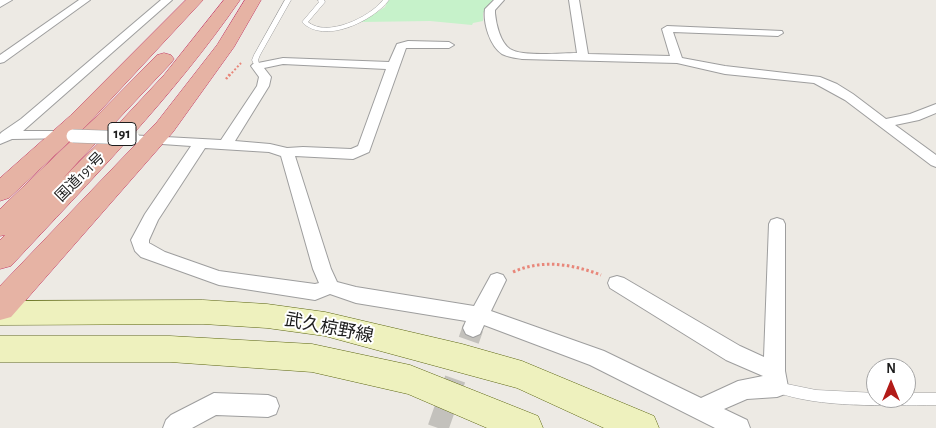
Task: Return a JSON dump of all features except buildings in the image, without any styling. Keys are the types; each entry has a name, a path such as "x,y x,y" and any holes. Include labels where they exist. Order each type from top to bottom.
{"highway":[{"path":"0,192 67,135 196,0"},
{"name":"国道191号","path":"0,226 155,69 215,0"},
{"name":"国道191号","path":"0,258 131,124 171,79 232,0"},
{"path":"0,308 143,139 200,81 225,47 252,0"}],"main road":[{"name":"武久椋野線","path":"0,312 203,312 267,316 325,324 522,375 642,428"},
{"name":"武久椋野線","path":"0,349 170,349 312,358 410,380 526,428"}],"street":[{"path":"0,4 7,0"},
{"path":"0,60 85,0"},
{"path":"4,137 167,0"},
{"path":"499,0 490,9 489,21 500,45 507,52 522,56 677,60 725,70 816,80 833,87 936,162"},
{"path":"574,0 584,58"},
{"path":"677,60 667,29 778,33"},
{"path":"4,137 67,135 200,142 270,148 287,152 353,154 364,149 401,46 408,44 449,45"},
{"path":"225,145 263,86 264,77 257,66 283,61 393,66"},
{"path":"884,123 914,117 936,108"},
{"path":"200,142 195,153 151,218 140,240 141,246 147,252 219,278 315,292 330,287 356,295 476,321 597,358 739,428"},
{"path":"287,152 322,269 330,287"},
{"path":"776,379 777,224"},
{"path":"476,321 497,280"},
{"path":"617,283 776,379"},
{"path":"702,409 731,393 761,386 776,379"},
{"path":"174,428 179,423 214,404 268,406"}],"lane":[{"path":"257,66 255,60 257,55 288,0"},
{"path":"321,0 322,2 306,22 312,28 326,30 348,25 367,17 382,8 386,0"},
{"path":"776,379 802,395 885,399 936,399"}],"path":[{"path":"497,280 531,265 559,264 586,269 617,283"}],"green space":[{"path":"388,0 493,1 483,13 483,21 473,23 472,25 430,21 361,22 385,7"}],"tunnel":[{"path":"438,428 473,328"}]}
